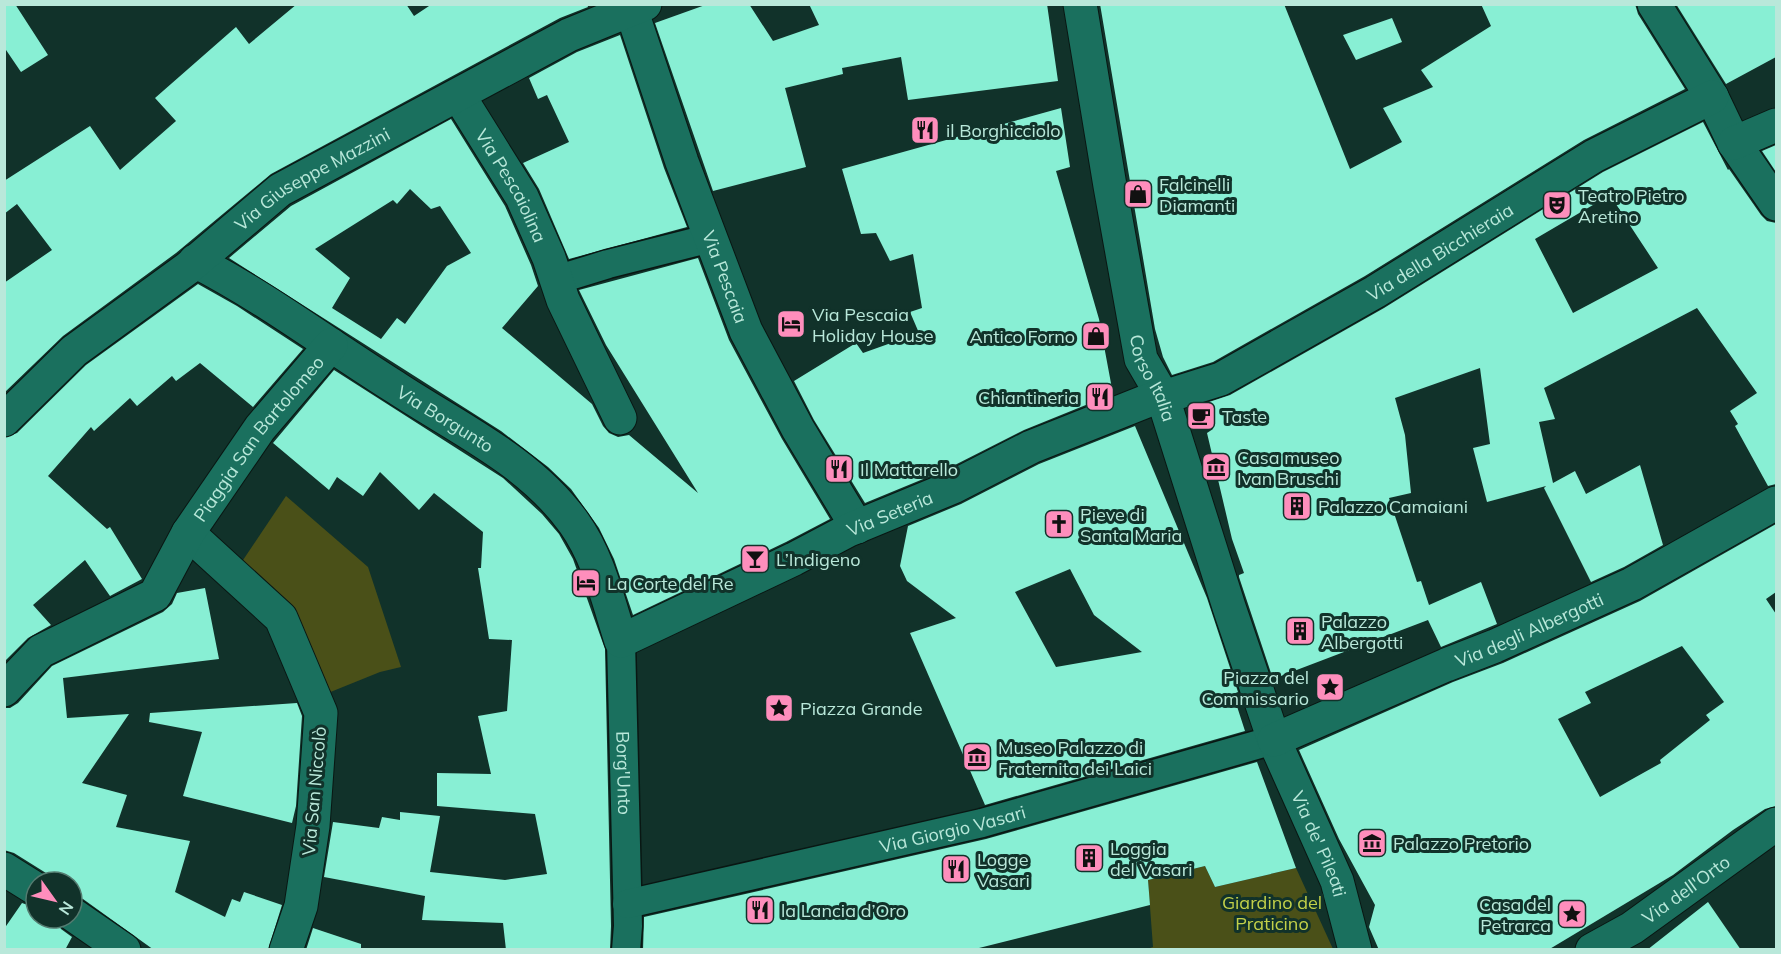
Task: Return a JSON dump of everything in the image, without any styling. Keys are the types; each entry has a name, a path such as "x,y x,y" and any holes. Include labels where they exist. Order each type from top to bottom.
{"street":[{"name":"Corso Italia","path":"1080,4 1141,358 1162,395 1228,608 1274,740"},
{"path":"1654,4 1712,97 1734,143 1776,204"},
{"name":"Via Giuseppe Mazzini","path":"10,413 74,351 195,261 280,190 569,35 638,7"},
{"name":"Via Pescaia","path":"638,7 682,162 746,331 798,429 857,527"},
{"name":"Via Pescaiolina","path":"459,96 522,197 549,258 563,300 620,418"},
{"name":"Via della Bicchieraia","path":"1162,395 1167,396 1221,379 1375,292 1594,156 1712,97"},
{"path":"1734,143 1776,125"},
{"path":"556,280 608,264 711,238"},
{"name":"Via Borgunto","path":"195,261 234,281 395,387 473,435 548,491 575,524 596,563 621,641"},
{"name":"Piaggia San Bartolomeo","path":"188,533 260,429 331,345"},
{"name":"Via Seteria","path":"621,641 857,527 953,487 1031,447 1162,395"},
{"name":"Via degli Albergotti","path":"1274,740 1446,664 1495,646 1632,584 1776,503"},
{"path":"4,690 41,651 155,595 188,533"},
{"name":"Via San Niccolò","path":"188,533 280,618 321,713 313,826 301,906 286,950"},
{"name":"Borg'Unto","path":"621,641 626,950"},
{"name":"Via Giorgio Vasari","path":"627,904 982,823 1274,740"},
{"name":"Via de' Pileati","path":"1274,740 1337,880 1355,950"},
{"name":"Via dell'Orto","path":"1592,950 1632,928 1776,824"},
{"path":"84,922 124,950"}],"green space":[{"path":"286,496 368,567 401,667 380,672 328,693 239,566"},
{"name":"Giardino del Praticino","path":"1205,866 1215,887 1296,868 1333,949 1144,950 1153,947 1148,880"}],"building":[{"path":"4,4 15,4 48,55 21,72 4,47"},
{"path":"297,4 406,4 414,16 432,4 587,4 588,7 560,18 271,174 176,253 63,336 4,393 4,283 52,250 17,204 4,214 4,181 90,126 120,170 176,121 155,98 236,27 249,44"},
{"path":"708,4 749,4 773,41 819,25 809,4 1047,4 1058,81 908,100 901,57 842,68 843,74 785,88 806,167 713,191 655,23"},
{"path":"1100,4 1284,4 1350,169 1402,142 1383,108 1433,87 1421,70 1491,26 1481,4 1635,4 1638,14 1685,89 1584,140 1365,276 1213,362 1172,375 1163,357 1155,329"},
{"path":"1676,4 1776,4 1776,57 1726,84"},
{"path":"1392,18 1402,42 1356,60 1343,35"},
{"path":"620,35 664,168 687,227 569,259 539,189 523,163 569,142 547,95 538,99 529,78 577,52"},
{"path":"1061,108 1070,167 1056,171 1099,319 1113,394 1024,430 945,470 865,503 814,420 794,381 856,343 863,353 919,333 910,312 922,308 913,254 890,261 876,233 861,234 842,169"},
{"path":"451,119 505,206 538,286 502,328 592,404 609,433 618,437 629,435 698,493 606,345 579,290 698,258 729,340 782,439 830,519 633,615 614,559 599,528 571,489 548,467 501,431 229,258 291,206","holes":["410,189 431,209 440,206 471,253 447,266 405,324 397,318 381,339 332,308 350,278 315,249 393,200 397,204"]},
{"path":"1703,122 1728,170 1761,215 1767,221 1776,223 1776,484 1768,486 1735,426 1738,424 1730,411 1757,393 1697,308 1544,388 1555,419 1539,422 1553,483 1575,471 1586,494 1640,465 1663,545 1591,582 1544,488 1546,486 1487,502 1473,448 1490,444 1480,368 1395,398 1405,435 1411,493 1389,498 1417,582 1421,581 1429,605 1481,582 1497,624 1441,647 1428,620 1273,679 1239,577 1244,573 1232,539 1207,433 1213,429 1203,404 1230,395 1384,308 1603,172","holes":["1610,195 1658,268 1573,313 1535,239"]},
{"path":"1776,145 1776,172 1762,151"},
{"path":"198,284 237,306 303,349 253,407 200,363 176,381 172,376 137,406 130,398 94,431 91,427 48,476 107,529 110,527 142,579 110,596 85,560 33,605 51,625 28,638 4,662 4,438 17,433 86,365"},
{"path":"334,370 503,478 542,514 559,534 573,559 605,649 610,950 506,950 503,923 422,920 425,896 324,877 333,822 379,828 382,817 400,820 400,812 440,816 430,872 505,880 547,874 535,814 437,806 437,773 491,774 478,716 507,711 512,640 489,639 478,568 481,568 483,532 434,493 419,510 380,472 363,496 337,477 329,490 273,443"},
{"path":"1135,426 1207,598 1238,692 1233,694 1245,731 985,805 910,633 956,618 907,581 900,566 908,526 961,504 1039,464","holes":["1070,569 1094,615 1142,652 1056,667 1015,592"]},
{"path":"1776,524 1776,592 1766,599 1776,614 1776,806 1765,809 1733,830 1673,875 1548,950 1379,950 1369,927 1375,905 1339,839 1299,750 1453,682 1503,663 1640,601","holes":["1682,646 1724,702 1706,715 1710,720 1660,760 1661,763 1600,797 1558,719 1591,703 1585,692"]},
{"path":"205,588 219,659 63,678 67,718 129,714 82,783 127,795 116,827 190,841 175,892 225,917 232,899 240,902 244,892 282,905 268,950 154,950 84,900 84,870 41,870 14,853 4,850 4,708 10,708 18,703 52,666 163,612 172,604 177,593"},
{"path":"297,703 302,716 296,806 292,823 183,796 202,732 149,722 150,713"},
{"name":"Loggia del Vasari","path":"1257,762 1296,868 1215,887 1205,866 1148,880 1150,905 971,950 643,950 644,917 986,839"},
{"path":"1708,902 1741,950 1647,950"},
{"path":"22,903 24,904 24,930 62,930 72,937 65,950 4,950 4,929"},
{"path":"313,928 361,944 361,950 306,950"}],"place":[{"name":"il Borghicciolo","path":"925,130"},
{"name":"Falcinelli Diamanti","path":"1138,194"},
{"name":"Teatro Pietro Aretino","path":"1557,205"},
{"name":"Via Pescaia Holiday House","path":"791,324"},
{"name":"Antico Forno","path":"1096,336"},
{"name":"Chiantineria","path":"1100,397"},
{"name":"Taste","path":"1201,416"},
{"name":"Casa museo Ivan Bruschi","path":"1216,467"},
{"name":"Il Mattarello","path":"839,469"},
{"name":"Palazzo Camaiani","path":"1297,506"},
{"name":"Pieve di Santa Maria","path":"1059,524"},
{"name":"L’Indigeno","path":"755,559"},
{"name":"La Corte del Re","path":"586,583"},
{"name":"Palazzo Albergotti","path":"1300,631"},
{"name":"Piazza del Commissario","path":"1330,687"},
{"name":"Piazza Grande","path":"779,708"},
{"name":"Museo Palazzo di Fraternita dei Laici","path":"977,757"},
{"name":"Palazzo Pretorio","path":"1372,843"},
{"name":"Loggia del Vasari","path":"1089,858"},
{"name":"Logge Vasari","path":"956,869"},
{"name":"la Lancia d’Oro","path":"760,910"},
{"name":"Casa del Petrarca","path":"1572,914"}]}
